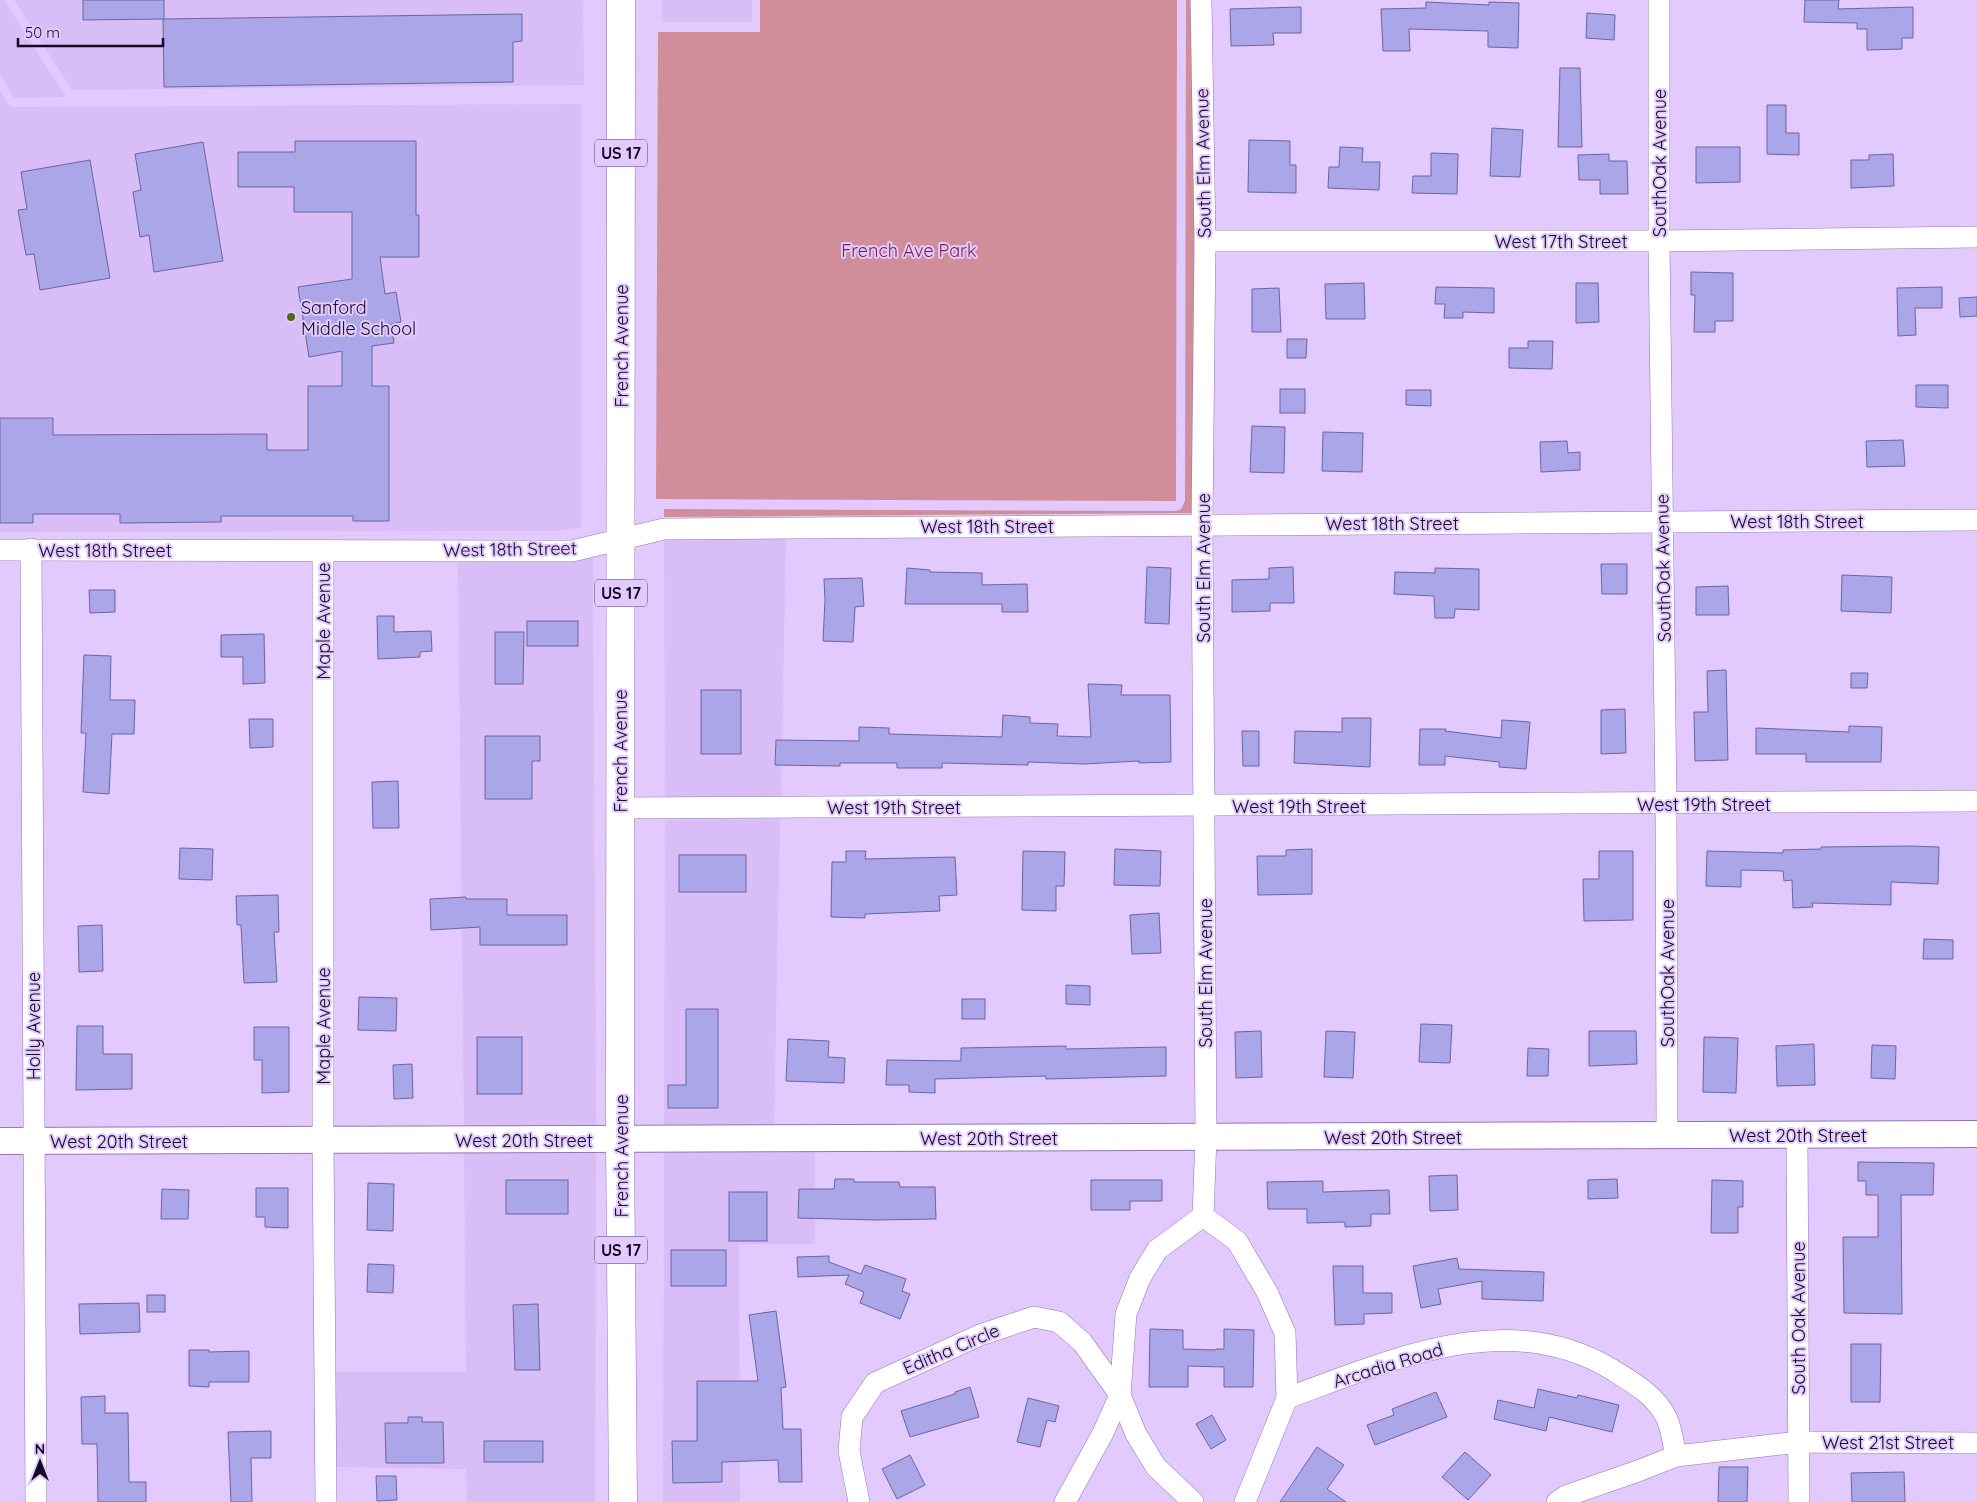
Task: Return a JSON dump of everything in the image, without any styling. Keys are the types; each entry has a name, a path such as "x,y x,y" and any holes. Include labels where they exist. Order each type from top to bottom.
{"main road":[{"name":"French Avenue","path":"621,0 620,1139 623,1502"}],"street":[{"name":"South Elm Avenue","path":"1201,0 1204,241 1202,524 1206,1137 1202,1216"},
{"name":"SouthOak Avenue","path":"1659,0 1659,241 1666,804 1667,1136"},
{"name":"West 17th Street","path":"1204,241 1659,241 1977,237"},
{"name":"West 18th Street","path":"0,550 572,551 664,529 1977,520"},
{"name":"Holly Avenue","path":"31,549 36,1502"},
{"name":"Maple Avenue","path":"322,551 322,1141 326,1502"},
{"name":"West 19th Street","path":"621,808 1977,801"},
{"name":"West 20th Street","path":"0,1141 1977,1134"},
{"name":"South Oak Avenue","path":"1797,1135 1799,1502"},
{"path":"1065,1502 1104,1433 1120,1395 1126,1314 1140,1278 1156,1250 1202,1216 1237,1241 1267,1292 1285,1333 1287,1398 1245,1502"},
{"name":"Editha Circle","path":"859,1502 849,1451 852,1416 875,1383 980,1335 1034,1317 1059,1322 1082,1342 1120,1395"},
{"name":"Arcadia Road","path":"1287,1398 1411,1354 1438,1347 1486,1342 1536,1341 1573,1350 1604,1365 1631,1381 1656,1400 1667,1419 1676,1456"},
{"path":"1120,1395 1136,1434 1156,1467 1193,1502"},
{"name":"West 21st Street","path":"1557,1502 1566,1496 1676,1456 1799,1442 1977,1443"}],"shaded area":[{"path":"0,0 4,0 66,97 14,98 0,74"},
{"path":"14,0 583,0 584,85 72,90"},
{"path":"662,0 752,0 752,22 662,22"},
{"name":"Sanford Middle School","path":"0,91 10,107 581,104 581,527 558,531 0,532"},
{"path":"786,539 781,796 665,797 664,540"},
{"path":"593,557 596,1128 464,1129 458,562 572,562"},
{"path":"780,819 774,1127 664,1128 665,820"},
{"path":"815,1150 815,1244 739,1244 740,1502 663,1502 664,1151"},
{"path":"464,1151 596,1151 595,1502 467,1502 466,1469 335,1467 334,1372 466,1372"}],"green space":[{"name":"French Ave Park","path":"760,0 1177,0 1176,501 656,499 658,32 760,32"},
{"path":"1186,0 1191,0 1195,241 1192,513 664,517 664,509 1176,511 1181,509 1185,501"}],"building":[{"path":"83,0 164,0 164,19 83,20"},
{"path":"1805,0 1839,0 1838,9 1913,7 1913,38 1902,38 1902,49 1867,50 1867,29 1857,29 1857,23 1804,22"},
{"path":"1426,2 1489,5 1489,2 1519,3 1518,48 1488,47 1488,31 1409,29 1410,51 1383,51 1381,9 1426,8"},
{"path":"1301,7 1301,33 1273,33 1274,45 1231,46 1230,9"},
{"path":"1587,13 1615,15 1614,40 1586,38"},
{"path":"522,14 522,41 513,42 513,82 164,87 163,19"},
{"path":"1560,68 1580,68 1582,147 1558,147"},
{"path":"1767,105 1786,105 1786,133 1799,133 1799,155 1767,154"},
{"path":"1492,128 1523,130 1520,177 1490,176"},
{"path":"1249,140 1290,141 1290,165 1296,165 1296,193 1248,192"},
{"path":"295,141 416,141 416,215 419,215 419,257 380,257 385,294 396,292 401,322 391,324 394,343 372,346 372,386 389,386 389,521 353,521 353,516 221,516 221,522 120,523 120,514 33,514 33,523 0,523 0,418 53,418 53,435 267,434 267,450 308,450 308,386 342,386 342,351 309,357 298,287 352,279 352,212 294,212 294,187 238,187 238,152 295,152"},
{"path":"203,142 223,261 154,272 149,235 140,237 133,192 141,190 135,154"},
{"path":"1340,147 1363,148 1362,162 1380,162 1379,190 1328,188 1329,167 1339,167"},
{"path":"1696,147 1740,147 1740,182 1696,183"},
{"path":"1431,153 1458,154 1457,194 1412,193 1413,176 1431,176"},
{"path":"1609,154 1609,161 1627,161 1628,194 1600,194 1600,180 1579,180 1578,155"},
{"path":"1893,154 1894,186 1851,188 1851,160 1869,160 1869,155"},
{"path":"90,160 110,278 40,290 34,254 26,255 18,210 27,209 21,172"},
{"path":"1691,272 1733,273 1733,321 1715,321 1715,332 1694,332 1695,295 1691,295"},
{"path":"1364,283 1365,319 1326,319 1325,284"},
{"path":"1576,283 1598,283 1599,322 1576,323"},
{"path":"1436,287 1494,288 1494,313 1463,312 1463,318 1444,318 1445,304 1435,304"},
{"path":"1942,287 1942,308 1915,308 1916,335 1898,336 1897,288"},
{"path":"1279,288 1281,332 1252,332 1252,289"},
{"path":"1977,297 1977,316 1960,317 1959,298"},
{"path":"1287,339 1307,339 1306,358 1287,358"},
{"path":"1528,341 1553,341 1552,369 1509,368 1509,348 1528,348"},
{"path":"1916,385 1948,385 1948,408 1916,407"},
{"path":"1280,389 1305,389 1305,413 1280,413"},
{"path":"1406,390 1431,390 1431,406 1406,405"},
{"path":"1252,426 1285,427 1284,473 1250,472"},
{"path":"1323,432 1363,433 1362,472 1322,471"},
{"path":"1903,440 1905,466 1867,467 1866,441"},
{"path":"1567,441 1568,453 1580,452 1580,470 1541,472 1540,442"},
{"path":"1601,564 1627,564 1627,594 1602,594"},
{"path":"1147,567 1171,568 1169,624 1145,623"},
{"path":"1293,567 1294,603 1270,603 1270,611 1232,612 1232,580 1269,579 1269,568"},
{"path":"907,568 930,570 930,572 982,573 982,585 1027,584 1028,612 1002,612 1002,604 905,604"},
{"path":"1435,568 1479,569 1479,610 1455,609 1454,618 1435,618 1434,596 1394,594 1395,572 1435,573"},
{"path":"1842,575 1892,577 1891,613 1841,611"},
{"path":"862,578 864,606 855,607 853,642 823,641 824,579"},
{"path":"1728,586 1729,615 1696,615 1696,587"},
{"path":"89,590 115,590 115,612 90,613"},
{"path":"377,616 394,616 394,632 431,631 432,651 420,652 420,657 378,659"},
{"path":"527,621 578,621 578,646 527,646"},
{"path":"495,632 524,632 523,684 495,684"},
{"path":"264,634 265,683 243,684 243,657 221,657 221,635"},
{"path":"84,655 111,656 110,700 135,700 134,734 112,734 109,794 83,792 86,733 81,733"},
{"path":"1726,670 1728,760 1695,761 1694,712 1708,712 1707,671"},
{"path":"1851,673 1868,673 1867,688 1851,688"},
{"path":"1088,684 1122,685 1121,695 1170,695 1171,762 1139,763 1139,761 1084,764 1028,762 1028,765 942,763 942,768 897,768 897,763 840,763 840,766 775,765 776,740 859,741 859,727 889,728 889,734 1002,737 1003,715 1030,717 1030,723 1058,724 1057,736 1091,737"},
{"path":"701,690 741,690 741,754 701,754"},
{"path":"1625,709 1626,753 1601,754 1601,710"},
{"path":"1342,718 1371,718 1370,767 1294,763 1295,731 1342,732"},
{"path":"249,719 273,719 273,747 250,748"},
{"path":"1502,720 1530,722 1526,769 1499,767 1499,762 1445,756 1445,765 1419,765 1420,729 1446,729 1445,731 1501,738"},
{"path":"1849,726 1882,727 1881,762 1806,762 1806,754 1756,754 1756,728 1849,732"},
{"path":"1242,731 1259,731 1259,766 1243,766"},
{"path":"485,736 540,736 540,761 532,761 532,799 485,799"},
{"path":"398,781 399,828 373,828 372,782"},
{"path":"1821,847 1939,847 1938,884 1891,882 1891,905 1812,903 1813,907 1793,908 1792,880 1784,881 1783,871 1741,870 1741,887 1706,886 1707,851 1783,853 1783,850 1821,849"},
{"path":"180,848 213,849 212,880 179,879"},
{"path":"1115,849 1161,851 1160,886 1114,885"},
{"path":"1312,849 1312,894 1258,895 1257,856 1286,856 1286,850"},
{"path":"846,851 866,851 865,859 955,857 957,895 939,896 940,911 865,914 865,918 831,917 832,862 846,862"},
{"path":"1023,851 1065,852 1064,886 1056,886 1056,911 1022,910"},
{"path":"1599,851 1633,851 1633,920 1584,921 1583,879 1599,879"},
{"path":"679,855 746,855 746,892 679,892"},
{"path":"278,895 279,932 274,932 277,982 244,983 241,925 237,925 236,896"},
{"path":"466,897 466,899 507,899 507,915 567,915 567,945 480,945 480,927 431,930 430,899"},
{"path":"1159,913 1161,953 1132,954 1130,915"},
{"path":"102,925 103,971 79,972 78,926"},
{"path":"1924,939 1953,940 1953,959 1923,959"},
{"path":"1066,985 1090,986 1090,1005 1066,1004"},
{"path":"359,997 397,998 396,1031 358,1030"},
{"path":"962,999 985,999 985,1019 962,1019"},
{"path":"686,1009 718,1009 718,1108 668,1108 668,1085 686,1085"},
{"path":"1421,1024 1452,1025 1450,1063 1419,1062"},
{"path":"77,1026 103,1026 103,1054 132,1054 132,1089 76,1090"},
{"path":"254,1027 289,1027 289,1092 262,1093 262,1060 254,1060"},
{"path":"1261,1031 1262,1077 1236,1078 1235,1032"},
{"path":"1326,1031 1355,1032 1353,1078 1324,1077"},
{"path":"1589,1031 1636,1031 1637,1064 1589,1066"},
{"path":"477,1037 522,1037 522,1094 477,1094"},
{"path":"1704,1037 1738,1038 1736,1093 1703,1092"},
{"path":"788,1039 829,1041 828,1057 845,1058 844,1083 786,1081"},
{"path":"1814,1044 1815,1085 1777,1086 1776,1046"},
{"path":"1872,1045 1896,1046 1895,1079 1871,1078"},
{"path":"1066,1046 1066,1049 1166,1047 1166,1076 1046,1079 1046,1076 935,1079 935,1093 909,1092 909,1085 886,1085 887,1060 961,1061 961,1048"},
{"path":"1528,1048 1549,1049 1548,1076 1527,1076"},
{"path":"412,1064 413,1098 394,1099 393,1065"},
{"path":"1858,1162 1934,1163 1933,1195 1901,1195 1902,1314 1844,1313 1843,1237 1878,1237 1878,1195 1866,1195 1866,1181 1858,1181"},
{"path":"1457,1175 1458,1210 1430,1211 1429,1176"},
{"path":"835,1179 854,1179 854,1182 899,1182 900,1187 935,1187 936,1219 798,1218 799,1189 834,1189"},
{"path":"1617,1179 1618,1198 1588,1199 1588,1180"},
{"path":"506,1180 568,1180 568,1214 506,1214"},
{"path":"1091,1180 1162,1180 1162,1201 1130,1201 1130,1210 1091,1210"},
{"path":"1712,1180 1743,1181 1743,1207 1738,1207 1738,1233 1711,1233"},
{"path":"1323,1181 1323,1192 1389,1190 1390,1214 1371,1214 1371,1226 1345,1227 1345,1222 1307,1223 1307,1209 1268,1209 1267,1182"},
{"path":"368,1183 394,1184 393,1231 367,1230"},
{"path":"256,1188 288,1188 288,1228 265,1227 265,1217 256,1217"},
{"path":"162,1189 189,1190 188,1219 161,1219"},
{"path":"729,1192 767,1192 767,1241 729,1241"},
{"path":"671,1250 726,1250 726,1286 671,1286"},
{"path":"829,1256 829,1262 861,1274 865,1265 906,1279 902,1291 910,1294 900,1319 860,1303 864,1292 845,1284 849,1275 798,1277 797,1257"},
{"path":"1457,1258 1459,1269 1544,1272 1543,1301 1482,1299 1482,1281 1438,1289 1441,1304 1421,1308 1413,1266"},
{"path":"368,1264 394,1265 393,1293 367,1292"},
{"path":"1333,1266 1363,1266 1363,1293 1392,1293 1392,1313 1364,1314 1364,1324 1335,1325"},
{"path":"147,1295 165,1295 165,1312 147,1312"},
{"path":"139,1303 140,1332 80,1334 79,1304"},
{"path":"538,1304 540,1370 515,1370 513,1305"},
{"path":"776,1311 786,1387 781,1388 783,1429 801,1429 802,1482 779,1482 778,1460 722,1462 722,1482 673,1483 672,1441 697,1441 697,1381 758,1381 749,1315"},
{"path":"1150,1329 1183,1330 1183,1349 1216,1350 1224,1349 1224,1329 1254,1330 1253,1387 1224,1387 1224,1367 1188,1366 1188,1387 1149,1387"},
{"path":"1851,1344 1881,1344 1880,1402 1851,1402"},
{"path":"189,1350 209,1350 209,1352 249,1351 249,1382 209,1382 209,1387 189,1386"},
{"path":"970,1387 979,1417 910,1437 901,1411 955,1394 955,1392"},
{"path":"1538,1389 1577,1398 1578,1395 1619,1405 1612,1432 1549,1417 1546,1431 1494,1419 1498,1400 1534,1408"},
{"path":"1436,1392 1447,1417 1375,1445 1367,1425 1394,1415 1392,1409"},
{"path":"105,1396 105,1413 128,1413 129,1482 146,1482 146,1502 98,1502 97,1444 82,1444 81,1397"},
{"path":"1028,1398 1059,1406 1055,1422 1047,1420 1040,1447 1017,1442"},
{"path":"1212,1415 1226,1440 1211,1449 1196,1424"},
{"path":"408,1417 422,1417 422,1422 443,1422 444,1463 386,1463 385,1423 408,1423"},
{"path":"271,1431 271,1458 251,1458 252,1502 231,1502 228,1432"},
{"path":"484,1441 543,1441 543,1462 484,1462"},
{"path":"1317,1447 1344,1465 1327,1489 1346,1502 1280,1502"},
{"path":"1465,1452 1491,1475 1468,1500 1442,1477"},
{"path":"910,1455 925,1485 897,1499 882,1469"},
{"path":"1719,1467 1748,1467 1747,1502 1718,1502"},
{"path":"1904,1472 1905,1502 1852,1502 1851,1473"},
{"path":"376,1476 396,1476 397,1500 377,1501"}],"place":[{"name":"Sanford Middle School","path":"291,317"}]}
